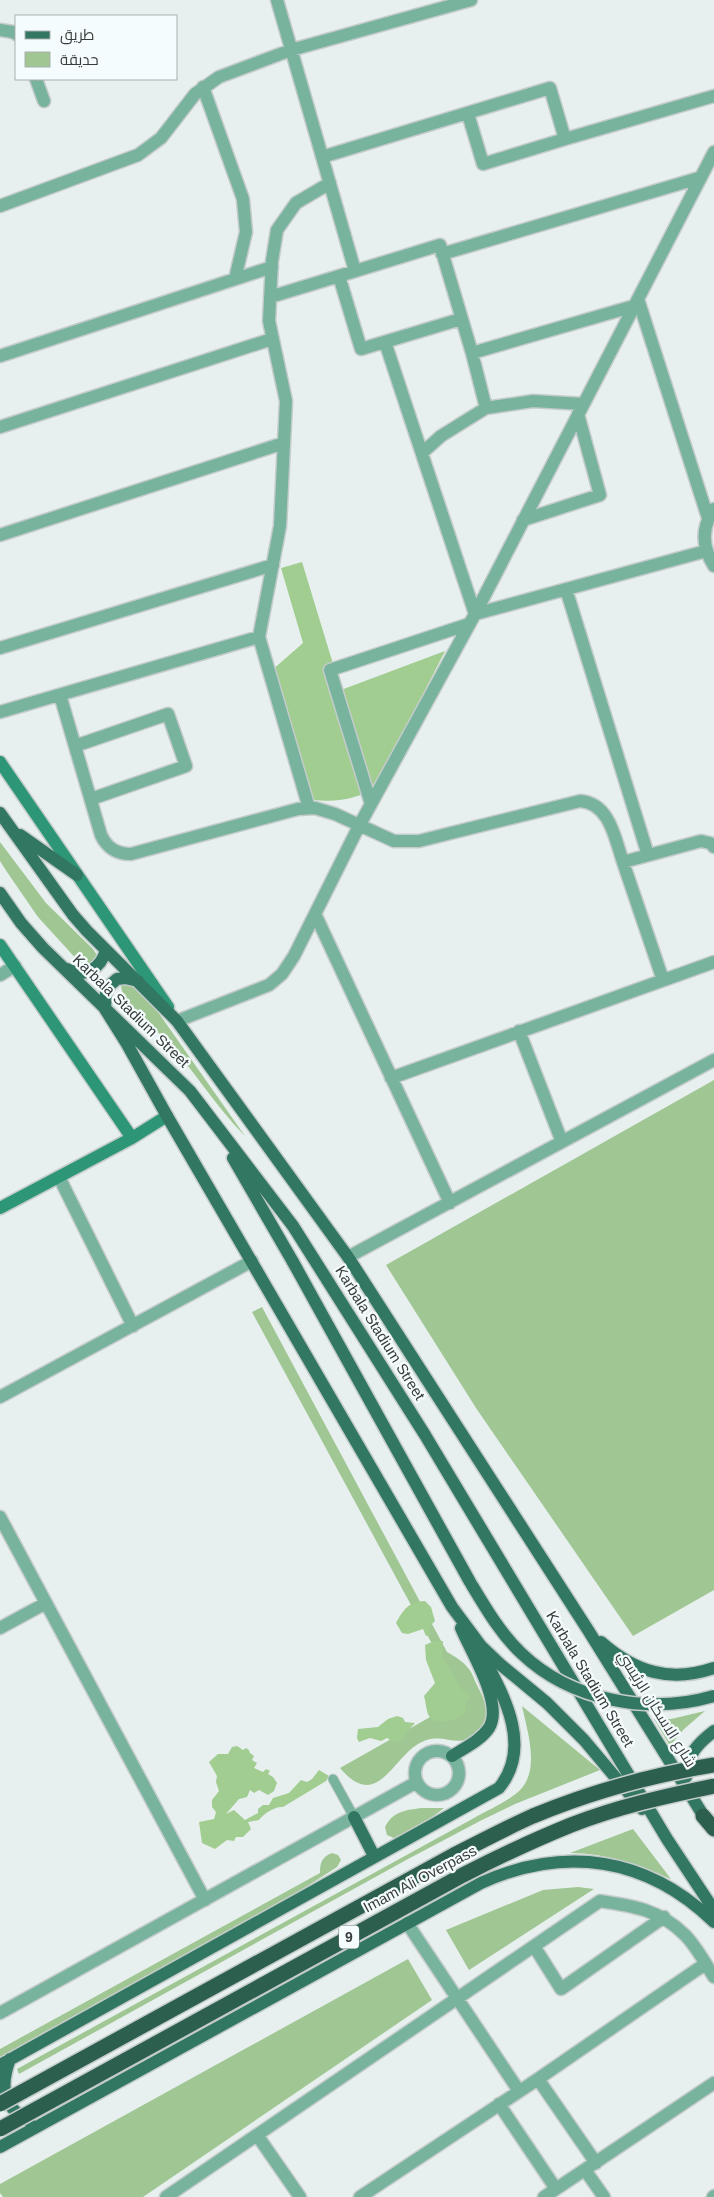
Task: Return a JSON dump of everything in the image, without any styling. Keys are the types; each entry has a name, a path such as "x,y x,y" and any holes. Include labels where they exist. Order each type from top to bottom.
{"highway":[{"name":"Imam Ali Overpass","path":"0,2104 436,1865 515,1824 613,1788 664,1774 714,1765"},
{"name":"Imam Ali Overpass","path":"0,2129 463,1875 520,1846 640,1802 714,1786"},
{"path":"703,1816 714,1830"}],"main road":[{"name":"Karbala Stadium Street","path":"0,813 73,915 177,1020 348,1257 588,1630"},
{"path":"11,828 78,875"},
{"name":"Karbala Stadium Street","path":"0,893 21,923 62,966 162,1062 202,1107 272,1196 343,1302 667,1839"},
{"path":"62,966 70,971 86,973 100,964 106,950"},
{"path":"44,2123 31,2122 20,2116 10,2107 4,2096 2,2083 5,2062 374,1856 490,1794 503,1783 512,1768 514,1732 510,1714 501,1692 471,1634 452,1607 105,1009 106,992 110,985 117,980 125,978 134,979 141,983"},
{"path":"202,1107 254,1192 470,1582 491,1617 521,1654 534,1665 565,1683 587,1693 613,1700 640,1704 665,1704 714,1696"},
{"path":"452,1607 492,1698 494,1711 493,1720 488,1730 473,1743 452,1756"},
{"path":"588,1630 614,1653 655,1673 687,1676 714,1668"},
{"name":"شارع الاسكان الرئيسي","path":"588,1630 687,1787 703,1816"},
{"path":"471,1634 501,1665 564,1719 667,1839 714,1910"},
{"path":"687,1787 686,1777 689,1758 700,1741 714,1731"},
{"path":"354,1817 374,1856"},
{"path":"0,2147 408,1923 500,1875 539,1864 580,1861 621,1867 662,1882 682,1894 714,1922"}],"street":[{"path":"277,0 355,271"},
{"path":"0,206 138,155 161,138 188,102 203,87 219,77 291,50 471,0"},
{"path":"0,30 15,33"},
{"path":"36,80 44,102"},
{"path":"203,87 243,199 246,232 235,279"},
{"path":"322,157 550,88 565,139"},
{"path":"468,114 483,164 714,96"},
{"path":"0,762 177,1020 269,985 282,974 316,916 359,826 472,619 714,152"},
{"path":"442,254 699,178"},
{"path":"309,808 259,637 280,526 286,401 269,321 272,267 277,230 296,203 330,183"},
{"path":"270,297 440,245 472,352 486,408"},
{"path":"0,356 272,267"},
{"path":"339,276 361,349 461,319"},
{"path":"472,352 636,302"},
{"path":"636,302 711,513 703,534 706,551 714,566"},
{"path":"0,428 272,338"},
{"path":"385,342 422,453 472,619"},
{"path":"422,453 441,436 486,408 533,401 581,409"},
{"path":"523,520 600,495 581,409"},
{"path":"0,535 284,443"},
{"path":"371,804 330,670 472,619 566,589 706,551"},
{"path":"0,648 273,564"},
{"path":"566,589 648,855"},
{"path":"0,712 259,637"},
{"path":"60,694 103,841 112,850 124,854 298,809 315,808 335,814 394,841 419,841 574,802 587,802 599,807 603,812 622,862 663,980"},
{"path":"75,746 168,714 186,766 91,799"},
{"path":"622,862 701,841 710,843 714,847"},
{"path":"316,916 450,1203"},
{"path":"0,945 132,1138"},
{"path":"392,1078 714,962"},
{"path":"0,976 15,966"},
{"path":"519,1031 562,1142"},
{"path":"348,1257 714,1060"},
{"path":"0,1208 132,1138 167,1116"},
{"path":"59,1177 132,1326"},
{"path":"0,1397 252,1261"},
{"path":"0,1517 205,1900"},
{"path":"0,1628 46,1603"},
{"path":"438,1750 452,1756 456,1762 459,1776 453,1788 447,1792 433,1795 417,1782 416,1768 424,1755 438,1750"},
{"path":"0,2013 417,1782"},
{"path":"166,2197 600,1901 634,1906 664,1917 686,1936 714,1976"},
{"path":"534,1946 562,1989 664,1917"},
{"path":"408,1923 519,2091"},
{"path":"360,2197 538,2079 705,1964"},
{"path":"538,2079 596,2163"},
{"path":"544,2197 714,2083"},
{"path":"499,2104 556,2189"},
{"path":"257,2135 300,2197"},
{"path":"584,2170 604,2197"}],"lane":[{"path":"333,1779 354,1817"}],"green space":[{"path":"302,562 341,690 445,651 374,790 344,800 312,800 271,671 303,643 281,568"},
{"path":"0,842 46,903 93,949 98,957 86,967 79,962 38,917 7,872 0,861"},
{"path":"130,981 146,995 245,1136 174,1049 131,1006 122,992 121,984"},
{"path":"714,1080 714,1590 633,1636 476,1408 386,1265"},
{"path":"262,1307 447,1652 466,1665 472,1674 486,1707 486,1721 483,1728 477,1734 463,1741 430,1739 424,1741 413,1747 376,1783 365,1785 354,1781 340,1768 462,1699 252,1312"},
{"path":"425,1601 431,1607 435,1621 429,1627 430,1635 426,1636 423,1629 408,1634 402,1633 396,1623 407,1607 414,1603"},
{"path":"434,1641 443,1641 442,1657 463,1691 470,1695 465,1704 466,1713 458,1718 447,1721 436,1721 429,1716 424,1696 435,1683 426,1660 425,1645"},
{"path":"522,1706 600,1770 515,1804 482,1820 19,2074 17,2069 511,1797 521,1789 530,1771 529,1737"},
{"path":"705,1711 684,1729 670,1746 654,1719 671,1719"},
{"path":"397,1716 403,1718 405,1722 415,1723 404,1737 395,1743 387,1738 381,1741 370,1738 359,1742 357,1738 358,1729 378,1727 388,1719"},
{"path":"237,1746 243,1750 246,1748 249,1750 254,1756 252,1760 257,1763 254,1768 263,1772 266,1769 270,1771 268,1774 277,1783 274,1791 268,1795 259,1790 254,1793 250,1790 247,1797 239,1799 226,1814 234,1810 245,1820 258,1813 258,1809 263,1805 269,1805 273,1798 289,1793 301,1780 307,1782 312,1779 319,1770 329,1776 326,1781 283,1807 270,1811 259,1820 248,1822 251,1829 243,1837 236,1837 234,1841 227,1840 215,1849 202,1843 199,1822 214,1819 216,1812 212,1807 212,1800 219,1791 216,1782 217,1776 209,1762 218,1754 228,1754 232,1747"},
{"path":"422,1808 444,1808 396,1839 387,1835 385,1827 396,1814"},
{"path":"633,1829 671,1879 622,1861 596,1855 570,1853"},
{"path":"332,1853 338,1855 341,1860 337,1867 298,1892 0,2057 0,2049 320,1873 322,1860"},
{"path":"578,1887 594,1889 469,1970 446,1930 543,1890"},
{"path":"408,1959 432,2000 143,2197 3,2197 0,2193 0,2184"}]}
